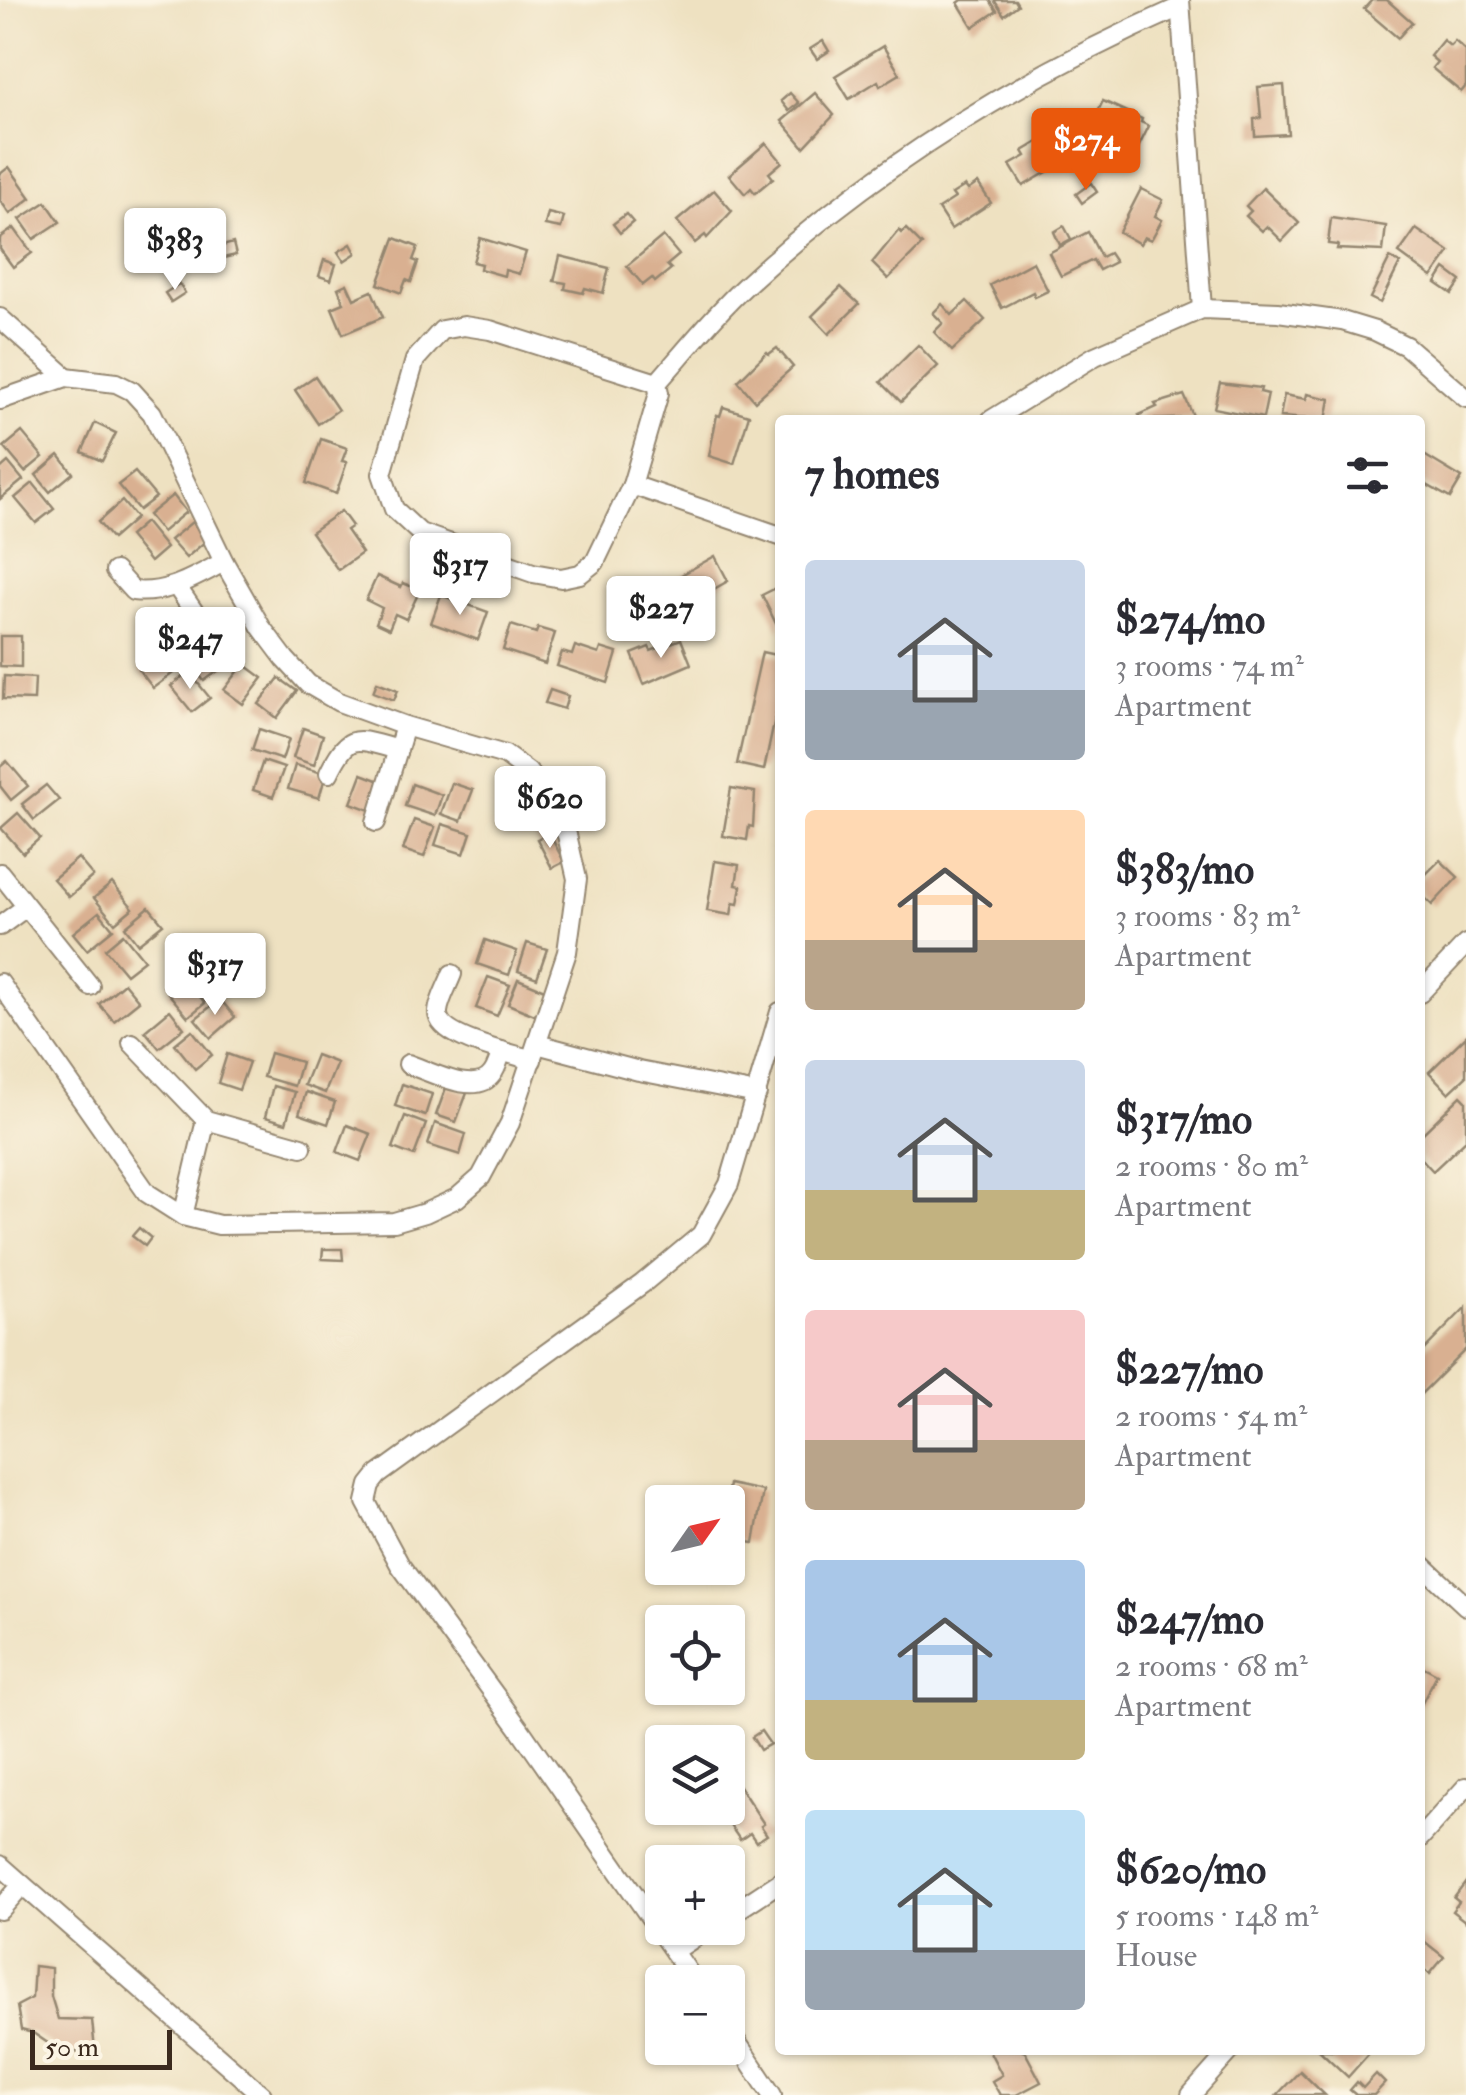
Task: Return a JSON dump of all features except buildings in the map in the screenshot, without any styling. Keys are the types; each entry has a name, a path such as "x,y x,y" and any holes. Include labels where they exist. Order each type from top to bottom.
{"street":[{"path":"657,383 743,288 880,175 939,134 1063,63 1180,4 1202,309"},
{"path":"999,415 1094,356 1202,309 1278,312 1374,330 1406,346 1466,398"},
{"path":"0,318 66,377"},
{"path":"464,326 490,330 657,383 660,393 632,485 594,562 580,574 561,578 534,573 420,533 394,509 382,474 415,360 442,330 464,326"},
{"path":"0,400 66,377 116,384 142,400 261,627 308,684 340,702 405,726 505,754 528,772 551,802 567,834 577,879 567,952 510,1123 481,1176 457,1198 394,1222 219,1225 183,1216 148,1193 0,983"},
{"path":"632,485 775,534"},
{"path":"115,571 132,591 149,593 176,586 224,562"},
{"path":"176,586 214,641"},
{"path":"376,822 405,726"},
{"path":"329,773 341,748 349,742 363,741 398,750"},
{"path":"0,873 90,986"},
{"path":"0,926 26,907"},
{"path":"1425,988 1466,944"},
{"path":"452,974 438,1013 441,1024 452,1034 502,1050 535,1052 757,1094"},
{"path":"683,1965 400,1565 366,1502 370,1484 378,1475 694,1243 718,1209 729,1184 775,1036"},
{"path":"132,1043 206,1120 302,1146"},
{"path":"408,1064 472,1084 483,1082 493,1073 502,1050"},
{"path":"183,1216 206,1120"},
{"path":"1425,1567 1466,1606"},
{"path":"1425,1832 1466,1787"},
{"path":"0,1865 262,2095"},
{"path":"0,1910 22,1884"},
{"path":"745,1905 775,1885"},
{"path":"674,1951 683,1945"},
{"path":"745,2054 772,2095"},
{"path":"1191,2095 1227,2055"}]}
